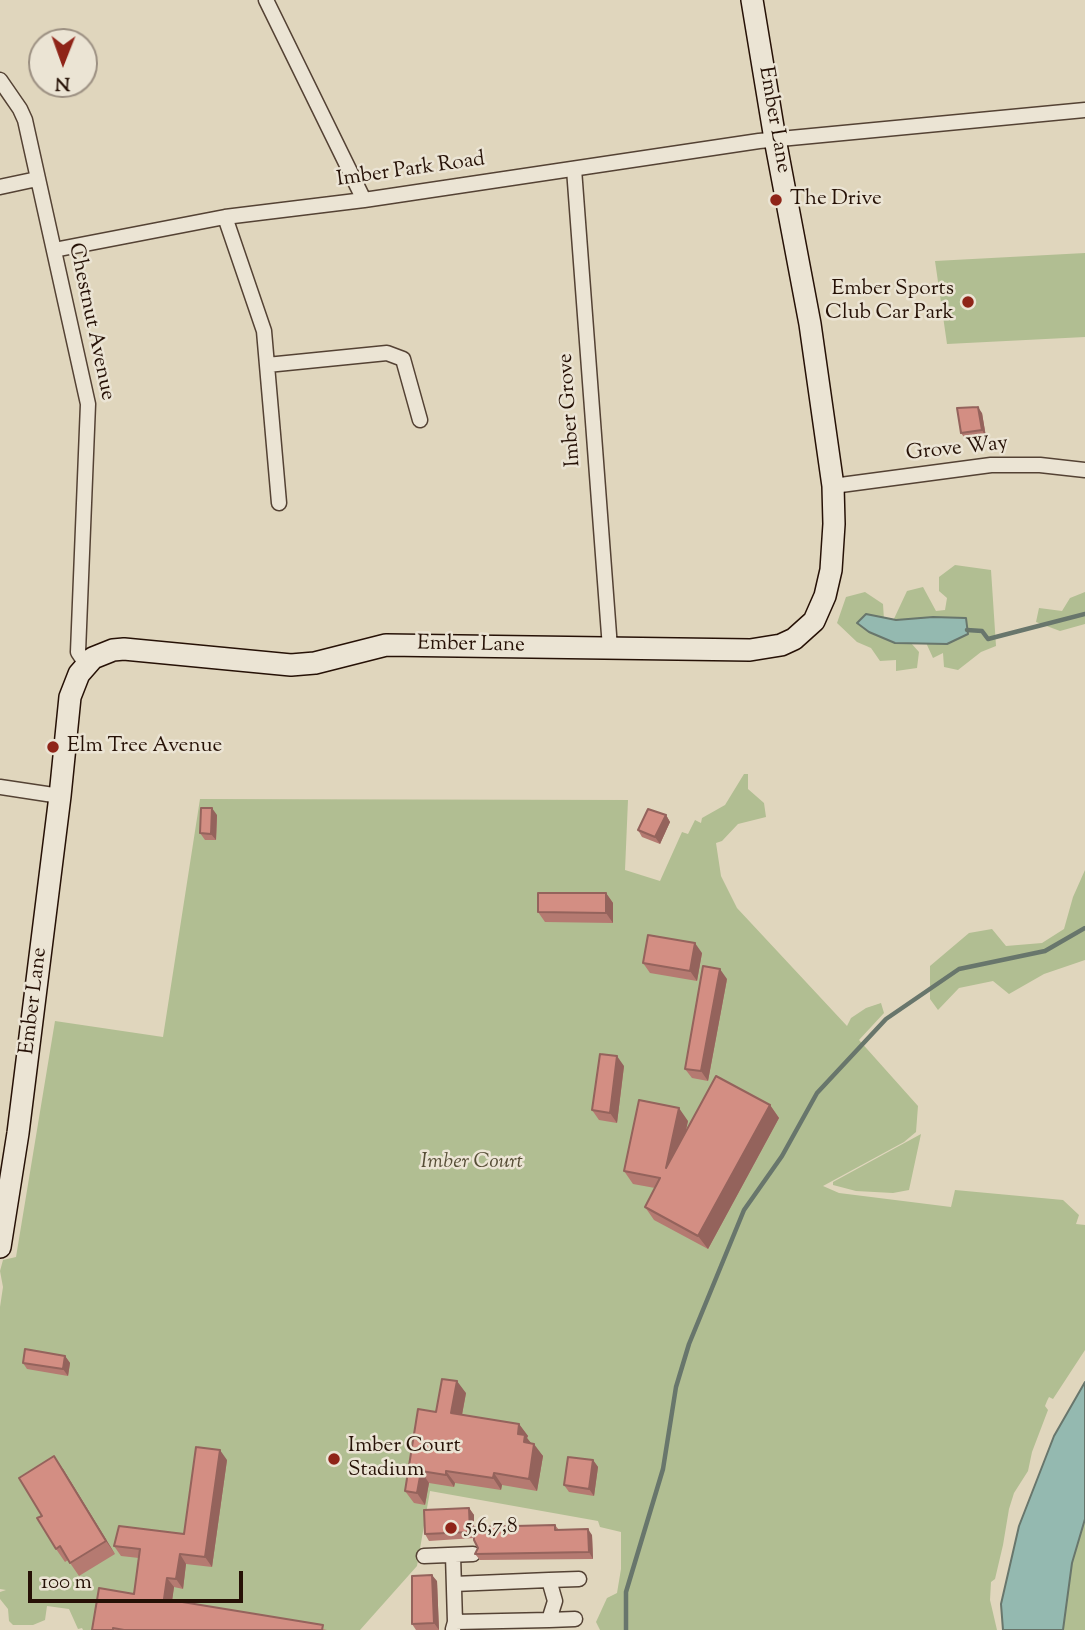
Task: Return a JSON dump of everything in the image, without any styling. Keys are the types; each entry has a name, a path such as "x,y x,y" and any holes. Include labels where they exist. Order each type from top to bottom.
{"main road":[{"name":"Ember Lane","path":"0,1247 18,1133 72,689 86,663 101,654 124,649 291,665 308,664 386,645 750,650 781,645 805,631 821,608 828,583 833,545 833,486 810,324 752,0"}],"street":[{"path":"266,0 363,200"},
{"name":"Chestnut Avenue","path":"0,80 20,109 24,120 88,404 78,652 86,663"},
{"path":"775,139 1085,110"},
{"name":"Imber Park Road","path":"54,250 225,217 363,200 775,139"},
{"name":"Imber Grove","path":"574,169 610,648"},
{"path":"0,187 37,179"},
{"path":"225,217 264,331 279,503"},
{"path":"267,365 387,353 402,359 420,420"},
{"name":"Grove Way","path":"833,486 990,465 1040,465 1085,470"},
{"path":"0,787 60,796"},
{"path":"424,1556 473,1554"},
{"path":"453,1555 454,1626 575,1619"},
{"path":"454,1584 579,1579"},
{"path":"549,1580 555,1601 550,1620"}],"green space":[{"path":"1085,253 1085,337 947,344 935,261"},
{"path":"955,565 991,570 996,646 981,652 958,670 944,667 943,653 933,658 917,623 903,634 919,652 917,668 896,671 896,660 880,661 871,648 857,642 837,623 846,597 865,592 883,604 884,620 892,623 907,591 923,587 936,611 945,610 947,598 939,591 939,577"},
{"path":"1085,592 1085,624 1060,631 1036,622 1039,608 1062,611 1070,598"},
{"name":"Imber Court","path":"744,774 748,774 748,789 764,803 766,817 738,824 722,841 716,843 721,876 737,908 847,1026 851,1018 866,1008 881,1003 884,1013 859,1040 918,1106 916,1132 904,1142 823,1186 839,1193 951,1207 955,1190 1063,1200 1079,1215 1076,1224 1085,1225 1085,1350 1053,1399 1049,1397 1047,1401 1045,1406 1048,1410 1032,1452 1028,1471 1014,1493 995,1579 991,1582 990,1600 997,1630 600,1630 596,1622 607,1598 617,1593 621,1569 621,1532 600,1527 598,1521 430,1491 417,1566 360,1630 83,1630 78,1629 69,1609 47,1606 45,1620 33,1625 13,1625 9,1621 8,1609 0,1599 0,1592 6,1590 0,1589 0,1307 3,1287 0,1271 3,1260 16,1257 55,1021 163,1037 200,799 628,800 625,870 660,881 682,832 688,834 695,820 701,823 702,818 725,805"},
{"path":"1085,870 1085,960 1044,974 1009,994 993,981 959,988 938,1010 930,999 930,966 969,933 992,929 1006,946 1042,943 1064,929 1073,897"},
{"path":"921,1134 909,1190 893,1193 856,1191 833,1185 833,1182"},
{"path":"1085,1519 1085,1630 1063,1630 1072,1563"}],"water":[{"path":"866,614 896,620 966,618 968,634 947,644 895,643 869,632 857,623"},
{"path":"1085,1382 1085,1519 1072,1563 1063,1630 1003,1630 1001,1604 1019,1526 1054,1436"}],"building":[{"path":"978,407 982,430 961,433 957,408"},
{"path":"201,808 212,808 211,834 200,833"},
{"path":"648,809 666,815 655,837 638,830"},
{"path":"538,893 606,893 606,913 538,912"},
{"path":"648,935 695,943 690,971 643,963"},
{"path":"703,966 720,969 701,1071 685,1069"},
{"path":"600,1054 617,1056 610,1113 592,1110"},
{"path":"716,1076 770,1105 698,1236 645,1207 660,1178 624,1171 639,1100 679,1108 666,1168"},
{"path":"25,1349 65,1356 63,1369 23,1363"},
{"path":"442,1379 457,1381 451,1413 519,1424 518,1434 525,1435 524,1442 534,1444 529,1479 494,1473 493,1478 446,1471 446,1475 421,1471 417,1493 405,1491 418,1409 436,1412"},
{"path":"196,1447 220,1450 205,1557 180,1554 176,1579 167,1578 164,1599 323,1625 322,1630 92,1630 99,1588 134,1594 140,1549 114,1546 119,1526 184,1534"},
{"path":"54,1456 106,1541 70,1563 60,1546 56,1549 37,1518 42,1516 19,1478"},
{"path":"568,1457 593,1460 589,1489 564,1485"},
{"name":"5,6,7,8","path":"469,1508 470,1532 425,1534 424,1510"},
{"path":"555,1525 555,1530 588,1529 589,1552 475,1554 478,1548 474,1540 474,1527"},
{"path":"432,1575 434,1623 412,1624 412,1576"}],"waterway":[{"path":"967,630 982,631 988,639 1085,614"},
{"path":"626,1630 626,1592 663,1469 676,1387 689,1344 744,1210 782,1156 817,1093 886,1019 959,969 1045,951 1085,928"}],"place":[{"name":"The Drive","path":"776,200"},
{"name":"Ember Sports Club Car Park","path":"968,302"},
{"name":"Elm Tree Avenue","path":"53,747"},
{"name":"Imber Court Stadium","path":"334,1459"},
{"name":"5,6,7,8","path":"451,1528"}]}
